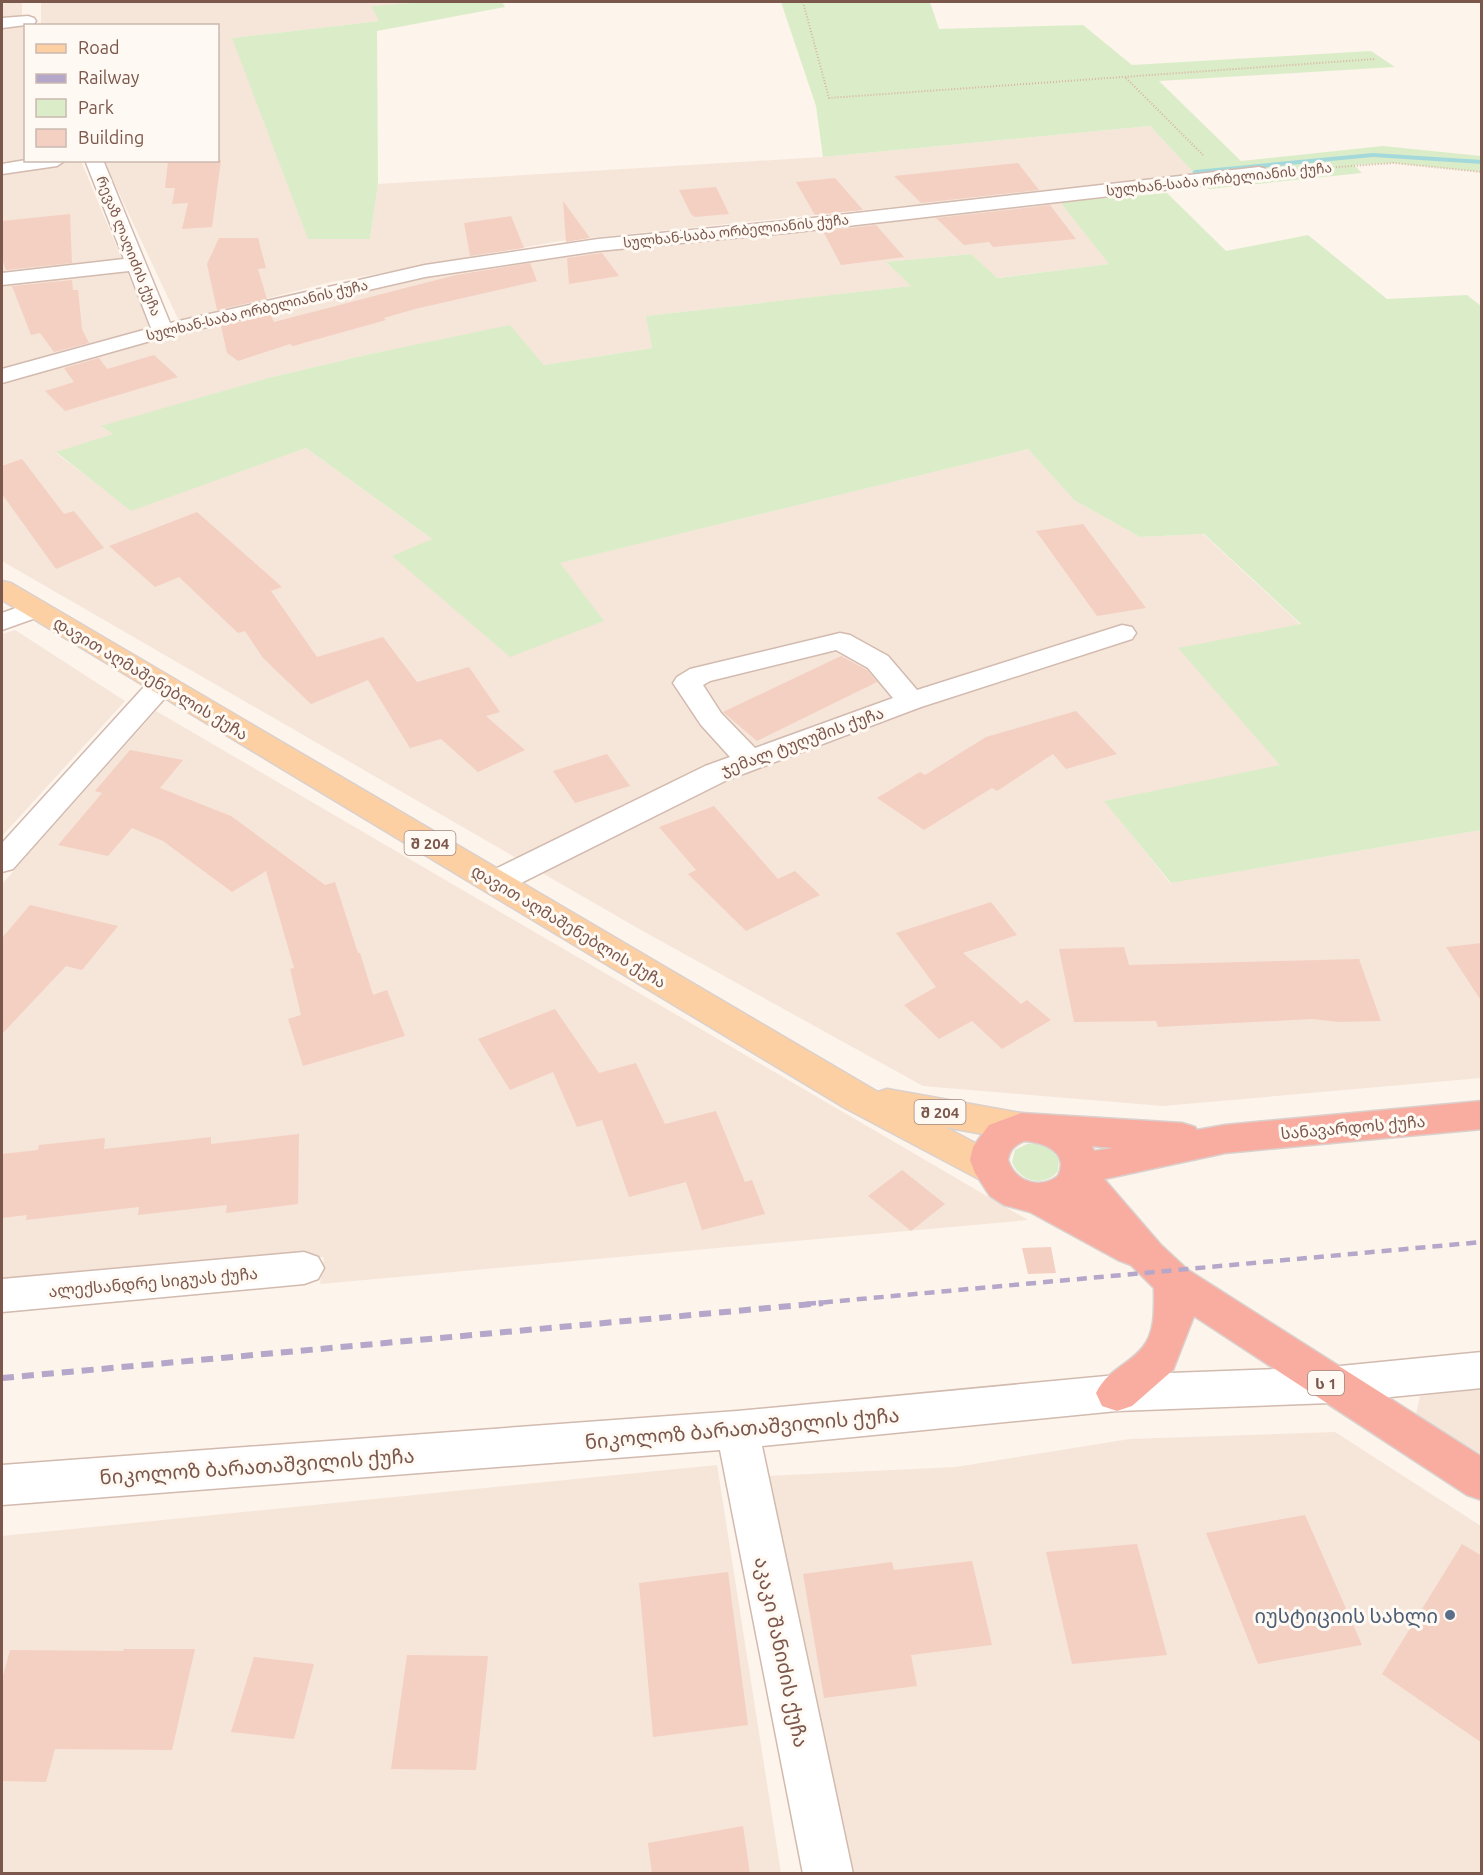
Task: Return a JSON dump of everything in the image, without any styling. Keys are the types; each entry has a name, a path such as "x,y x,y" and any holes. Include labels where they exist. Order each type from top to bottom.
{"highway":[{"name":"სანავარდოს ქუჩა","path":"1080,1172 1225,1139 1482,1115"},
{"name":"სანავარდოს ქუჩა","path":"1035,1128 1225,1139"},
{"path":"1035,1128 1063,1136 1073,1146 1079,1158 1080,1172 1073,1185 1063,1193 1050,1198 1036,1198 1010,1191 997,1181 990,1168 988,1157 991,1146 998,1137 1008,1130 1035,1128"},
{"name":"ს 1","path":"1080,1172 1160,1269"},
{"name":"ს 1","path":"1036,1198 1160,1269 1330,1385 1482,1481"},
{"path":"1117,1393 1158,1358 1174,1320 1160,1269"}],"main road":[{"name":"დავით აღმაშენებლის ქუჩა","path":"2,589 858,1098 990,1168"},
{"name":"დავით აღმაშენებლის ქუჩა","path":"858,1098 1035,1128"}],"street":[{"path":"2,23 29,23 29,2"},
{"path":"2,170 46,162"},
{"name":"რევაზ ლაღიძის ქუჩა","path":"95,162 163,331"},
{"name":"სულხან-საბა ორბელიანის ქუჩა","path":"2,376 163,331 425,271 598,245 795,226 1259,173"},
{"path":"2,279 137,264"},
{"path":"2,622 34,609"},
{"name":"ჯემალ ტუღუშის ქუჩა","path":"496,882 716,773 912,701 1122,633"},
{"path":"750,760 711,719 687,683 700,675 840,641 878,662 912,701"},
{"path":"2,862 162,684"},
{"name":"ალექსანდრე სიგუას ქუჩა","path":"2,1296 304,1268"},
{"name":"ნიკოლოზ ბარათაშვილის ქუჩა","path":"2,1485 736,1430 1117,1393 1330,1385 1482,1370"},
{"name":"აკაკი შანიძის ქუჩა","path":"736,1430 828,1874"}],"path":[{"path":"803,2 829,98 1375,59"},
{"path":"1125,77 1206,158"},
{"name":"სულხან-საბა ორბელიანის ქუჩა","path":"1259,173 1394,163 1482,172"}],"shaded area":[{"path":"2,2 22,2 22,19 24,24 24,162 81,162 150,327 2,370"},
{"path":"41,2 425,2 371,6 380,21 232,38 370,239 378,184 823,157 1150,126 1197,176 560,241 331,282 179,321 104,162 219,162 219,24 41,24"},
{"path":"1060,202 1110,264 996,278 971,254 886,262 912,286 647,316 652,348 544,365 510,326 370,354 268,378 102,427 114,434 56,453 131,510 306,448 433,540 392,556 559,563 1028,449 1074,500 1140,537 1203,534 1301,625 1281,766 1105,801 1170,883 1481,830 1481,1078 1163,1106 923,1086 641,930 2,561 2,383 216,321 437,271 612,246"},
{"path":"15,630 125,701 2,836 2,634"},
{"path":"156,711 1028,1220 320,1284 324,1257 2,1281 2,884"},
{"path":"1481,1389 1481,1454 1416,1415 1420,1396"},
{"path":"1335,1432 1481,1526 1481,1873 852,1873 766,1476 956,1467 1130,1439"},
{"path":"717,1465 781,1873 2,1874 2,1536"}],"green space":[{"path":"425,2 502,2 505,7 377,31 378,184 370,239 308,239 232,38 379,21 371,6"},
{"path":"781,2 930,2 939,29 1083,25 1132,65 1371,51 1395,67 1159,81 1241,161 1383,146 1481,156 1481,172 1394,163 1354,165 1362,173 1209,189 1150,126 823,157 816,106"},
{"path":"1167,193 1226,251 1308,235 1387,299 1467,295 1481,306 1481,830 1171,883 1104,801 1280,765 1178,648 1301,624 1204,534 1140,537 1074,500 1028,449 560,563 604,621 510,657 392,556 432,539 306,448 131,511 56,452 113,434 101,426 268,378 510,325 544,365 652,348 646,316 911,286 886,262 971,254 997,278 1109,264 1060,202"},
{"path":"1035,1143 1050,1148 1059,1159 1058,1171 1046,1180 1026,1178 1015,1169 1012,1162 1015,1150"}],"building":[{"path":"221,160 212,227 182,229 188,203 172,204 175,188 165,188 168,162 219,162"},
{"path":"1018,163 1039,190 921,203 894,176"},
{"path":"835,178 863,210 815,215 796,182"},
{"path":"716,187 729,214 695,217 691,214 679,190"},
{"path":"563,201 590,238 566,242"},
{"path":"1050,205 1076,239 993,247 989,242 964,245 936,218"},
{"path":"70,214 72,263 6,270 2,259 2,221"},
{"path":"511,216 524,248 470,256 464,223"},
{"path":"876,225 904,257 841,265 823,231"},
{"path":"219,238 258,238 266,268 258,269 267,299 217,310 207,264"},
{"path":"602,253 619,276 569,284 567,258"},
{"path":"530,263 537,281 415,309 384,318 386,320 293,346 290,344 238,361 227,353 221,326 271,315 274,322 456,275"},
{"path":"72,280 73,290 78,290 82,329 89,343 54,352 40,333 31,335 12,286"},
{"path":"154,355 178,377 65,411 45,391 74,382 64,368 99,358 107,369"},
{"path":"22,459 64,514 74,511 104,548 56,569 2,494 2,466"},
{"path":"197,512 282,587 271,591 317,657 383,637 417,682 469,667 500,712 486,716 525,750 478,772 441,739 410,748 368,680 311,704 263,658 245,631 238,633 179,577 155,587 109,546"},
{"path":"1083,524 1146,608 1097,616 1036,531"},
{"path":"841,656 867,670 877,682 757,741 723,712"},
{"path":"1076,711 1117,754 1066,769 1053,754 997,791 992,788 924,830 877,798 920,772 925,775 986,737"},
{"path":"130,750 183,760 160,788 231,816 325,885 335,882 373,995 387,990 405,1036 303,1066 288,1019 301,1015 290,969 294,968 266,871 232,892 163,841 132,828 108,856 58,845 102,793 95,791"},
{"path":"607,754 630,786 575,803 553,771"},
{"path":"714,806 778,879 795,871 820,895 746,931 688,874 696,870 659,827"},
{"path":"991,902 1017,935 963,953 1021,1004 1027,1000 1051,1020 1002,1049 972,1021 939,1039 904,1005 936,987 896,933"},
{"path":"30,905 118,926 82,970 66,966 2,1034 2,938"},
{"path":"1482,943 1482,1002 1446,947"},
{"path":"1124,947 1129,965 1359,959 1381,1021 1339,1022 1312,1019 1158,1027 1156,1021 1074,1022 1059,949"},
{"path":"555,1009 599,1073 636,1063 665,1124 716,1111 745,1182 752,1180 765,1214 702,1230 686,1182 629,1197 602,1120 577,1127 553,1072 510,1090 478,1039"},
{"path":"299,1134 298,1204 226,1213 227,1205 138,1215 139,1207 26,1220 27,1215 2,1218 2,1154 38,1150 39,1145 105,1138 104,1149 211,1137 211,1144"},
{"path":"902,1170 945,1204 911,1231 868,1196"},
{"path":"1051,1247 1056,1273 1028,1274 1022,1248"},
{"path":"1305,1515 1362,1645 1258,1664 1206,1533"},
{"path":"1137,1544 1167,1655 1072,1664 1046,1552"},
{"name":"იუსტიციის სახლი","path":"1462,1544 1482,1556 1482,1743 1382,1674"},
{"path":"972,1561 992,1645 911,1655 917,1686 824,1698 803,1574 892,1562 894,1570"},
{"path":"728,1572 748,1725 653,1737 639,1583"},
{"path":"124,1649 195,1649 172,1750 55,1749 46,1782 2,1781 2,1679 10,1650 123,1651"},
{"path":"407,1655 488,1656 476,1770 391,1769"},
{"path":"254,1657 314,1664 294,1739 231,1732"},
{"path":"743,1826 750,1874 652,1874 648,1843"}],"waterway":[{"path":"1195,172 1373,155 1482,162"}],"railway":[{"path":"806,1304 1482,1242"},
{"path":"2,1378 823,1303"}],"place":[{"name":"იუსტიციის სახლი","path":"1450,1615"}]}
